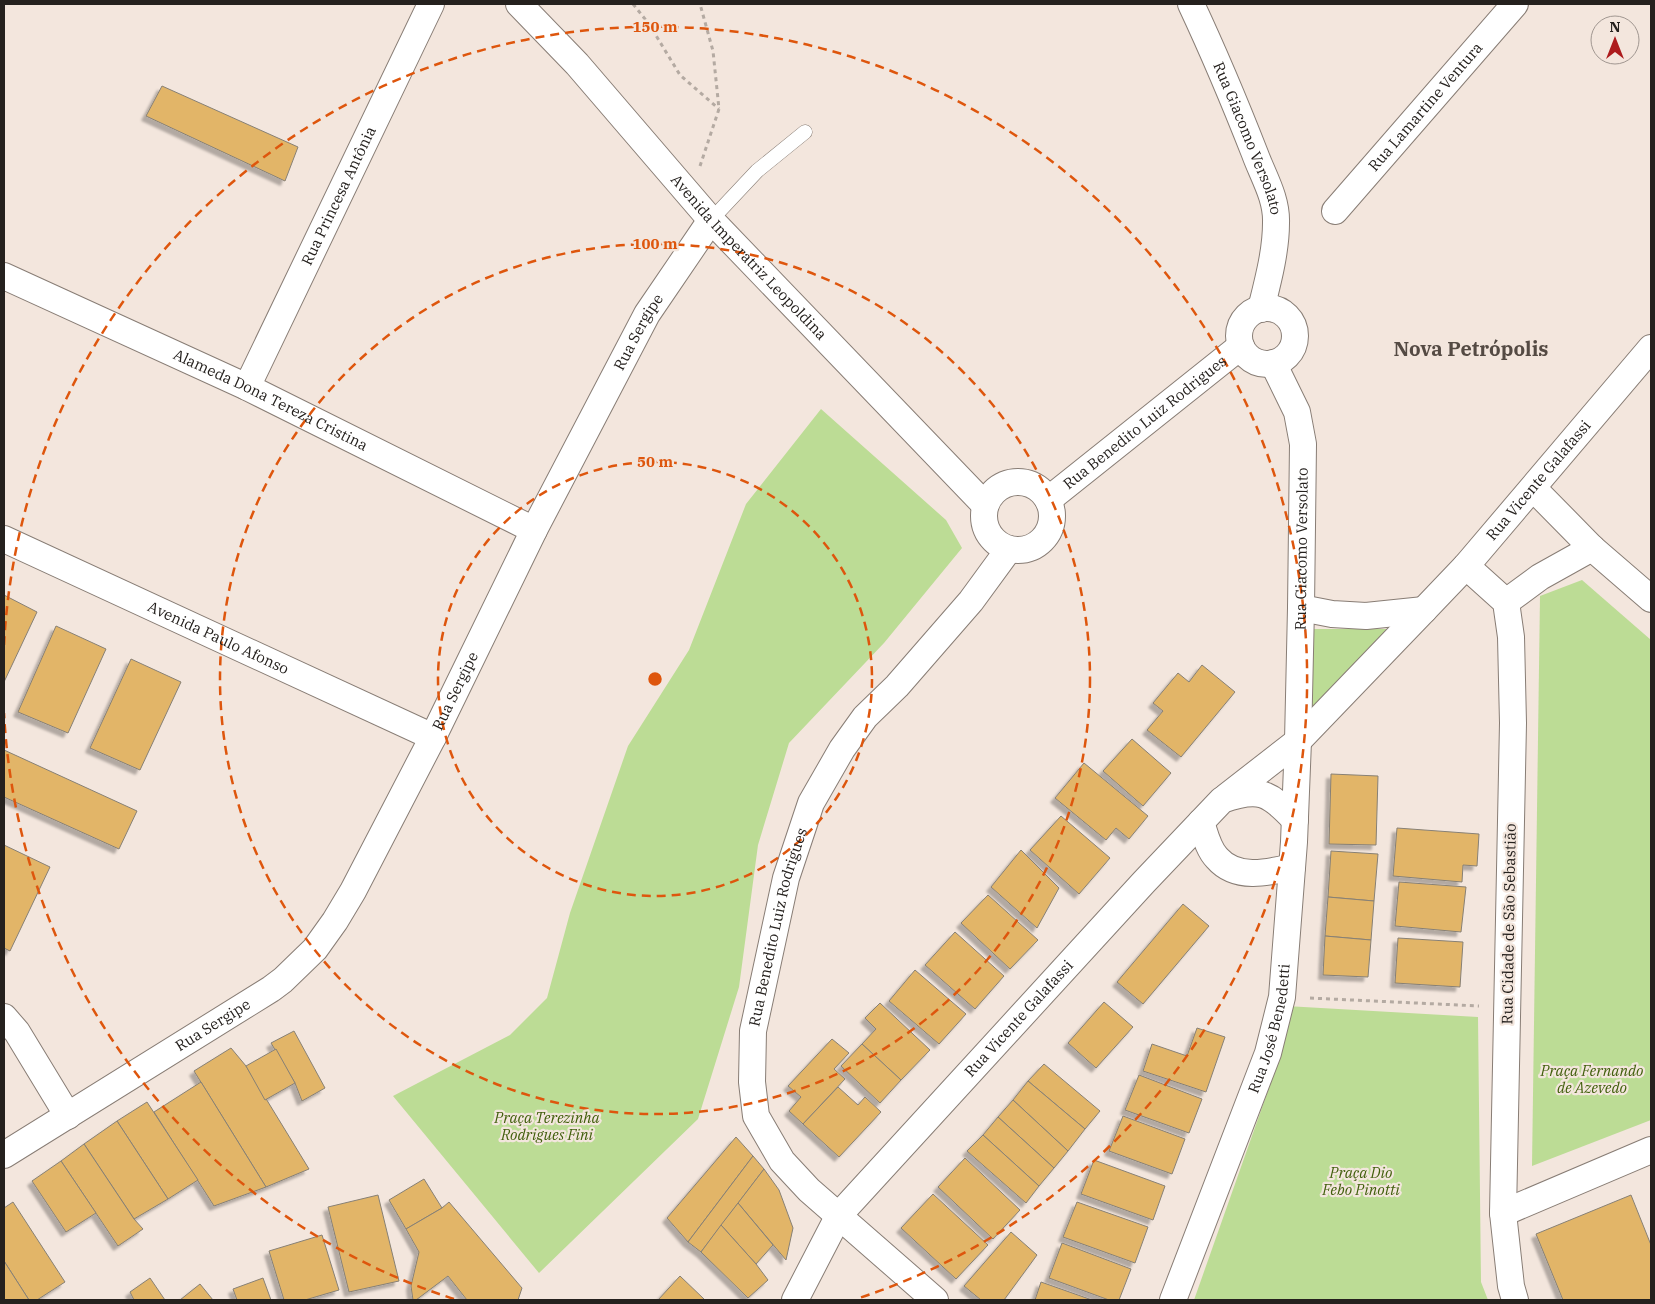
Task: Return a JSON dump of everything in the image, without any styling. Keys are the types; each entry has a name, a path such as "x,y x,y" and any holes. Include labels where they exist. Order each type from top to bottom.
{"street":[{"name":"Rua Princesa Antônia","path":"247,387 430,4"},
{"name":"Avenida Imperatriz Leopoldina","path":"519,4 576,64 711,220 985,505"},
{"name":"Rua Giacomo Versolato","path":"1190,4 1222,71 1268,184 1274,204 1276,222 1273,247 1261,309"},
{"name":"Rua Lamartine Ventura","path":"1335,211 1515,4"},
{"name":"Rua Sergipe","path":"4,1155 271,989 283,980 314,949 335,921 353,891 433,737 534,530 647,314 711,220"},
{"name":"Alameda Dona Tereza Cristina","path":"4,276 247,387 534,530"},
{"path":"1270,308 1278,310 1286,315 1295,329 1293,347 1281,360 1273,363 1254,360 1241,346 1239,337 1240,328 1245,319 1252,312 1261,309 1270,308"},
{"name":"Rua Benedito Luiz Rodrigues","path":"1048,500 1241,346"},
{"name":"Rua Vicente Galafassi","path":"1222,800 1298,741 1466,566 1651,348"},
{"name":"Rua Giacomo Versolato","path":"1273,363 1297,412 1303,444 1298,741"},
{"path":"1021,482 1032,485 1042,491 1048,500 1052,511 1052,522 1048,533 1041,542 1031,548 1009,549 998,545 988,532 983,516 985,505 990,495 999,487 1021,482"},
{"path":"1533,488 1592,548 1651,599"},
{"name":"Avenida Paulo Afonso","path":"4,539 433,737"},
{"path":"1466,566 1506,602 1540,577 1592,548"},
{"name":"Rua Benedito Luiz Rodrigues","path":"935,1300 809,1190 782,1161 756,1116 753,1100 753,1031 786,878 812,803 842,749 865,718 897,686 972,601 1009,549"},
{"name":"Rua Cidade de São Sebastião","path":"1506,602 1511,637 1513,723 1503,1213 1511,1286 1515,1300"},
{"path":"1301,608 1332,614 1366,616 1424,610"},
{"name":"Rua José Benedetti","path":"1173,1300 1268,1052 1282,997 1295,820 1298,741"},
{"path":"1292,867 1256,873 1232,869 1217,858 1210,847 1201,822 1222,800 1240,794 1256,793 1269,796 1279,802 1295,820"},
{"name":"Rua Vicente Galafassi","path":"795,1300 839,1215 1201,822"},
{"path":"4,1017 17,1032 68,1116"},
{"path":"1503,1213 1651,1150"}],"lane":[{"name":"Rua Sergipe","path":"711,220 757,171 805,132"}],"path":[{"path":"633,4 649,24 680,75 719,109"},
{"path":"690,195 719,109 713,51 700,4"},
{"path":"1282,997 1507,1007"}],"green space":[{"name":"Praça Terezinha Rodrigues Fini","path":"821,409 946,520 962,548 884,643 789,743 758,845 739,987 698,1119 539,1273 393,1096 510,1035 547,998 570,913 628,746 689,650 746,504"},
{"name":"Praça Fernando de Azevedo","path":"1582,580 1651,640 1651,1120 1532,1166 1540,596"},
{"path":"1311,629 1400,629 1308,715"},
{"name":"Praça Dio Febo Pinotti","path":"1286,1006 1478,1017 1481,1282 1488,1300 1194,1300 1277,1065"}],"building":[{"path":"162,86 298,147 285,181 146,116"},
{"path":"4,595 37,612 4,682"},
{"path":"56,626 106,649 68,733 18,712"},
{"path":"131,659 181,682 140,770 90,748"},
{"path":"1202,665 1235,692 1181,757 1147,730 1163,711 1153,703 1178,673 1189,682"},
{"path":"1132,739 1171,773 1143,806 1103,771"},
{"path":"4,750 137,811 119,849 4,797"},
{"path":"1084,763 1148,816 1129,839 1116,828 1106,840 1055,798"},
{"path":"1331,774 1378,776 1376,845 1329,844"},
{"path":"1061,816 1110,858 1079,894 1030,850"},
{"path":"1397,828 1479,834 1477,866 1463,865 1462,882 1393,876"},
{"path":"4,845 50,867 10,951 4,948"},
{"path":"1021,850 1059,888 1037,928 991,887"},
{"path":"1331,851 1378,854 1374,901 1328,897"},
{"path":"1399,882 1466,887 1461,932 1395,926"},
{"path":"988,895 1038,940 1010,969 961,923"},
{"path":"1328,897 1374,901 1371,940 1325,936"},
{"path":"1183,904 1209,926 1143,1004 1117,982"},
{"path":"955,932 1004,976 975,1009 925,965"},
{"path":"1325,936 1371,940 1368,977 1323,975"},
{"path":"1398,938 1463,942 1460,987 1395,983"},
{"path":"915,970 966,1014 939,1044 889,1001"},
{"path":"1104,1002 1133,1027 1096,1068 1068,1043"},
{"path":"880,1003 930,1050 901,1080 862,1044 876,1029 865,1018"},
{"path":"1197,1028 1225,1037 1206,1092 1143,1071 1152,1044 1187,1056"},
{"path":"294,1031 325,1088 302,1101 295,1083 271,1043"},
{"path":"832,1039 849,1053 834,1069 845,1079 803,1124 789,1111 801,1097 788,1086"},
{"path":"862,1044 901,1080 880,1103 841,1066"},
{"path":"231,1048 246,1066 309,1169 266,1187 194,1071"},
{"path":"276,1049 295,1083 265,1100 246,1066"},
{"path":"1044,1064 1100,1111 1085,1129 1028,1081"},
{"path":"1139,1075 1202,1099 1189,1133 1125,1110"},
{"path":"1028,1081 1085,1129 1068,1151 1013,1100"},
{"path":"201,1082 266,1187 214,1206 154,1112"},
{"path":"838,1087 858,1105 865,1097 881,1112 839,1157 803,1124"},
{"path":"1013,1100 1068,1151 1054,1168 998,1117"},
{"path":"147,1102 198,1180 168,1199 117,1121"},
{"path":"1123,1116 1185,1139 1172,1174 1109,1151"},
{"path":"998,1117 1054,1168 1039,1186 983,1135"},
{"path":"117,1121 168,1199 134,1219 84,1144"},
{"path":"983,1135 1039,1186 1026,1203 967,1151"},
{"path":"736,1137 753,1156 688,1242 667,1218"},
{"path":"84,1144 134,1219 143,1229 118,1246 61,1161"},
{"path":"753,1156 764,1169 701,1252 688,1242"},
{"path":"965,1158 1020,1210 993,1239 938,1187"},
{"path":"1094,1160 1165,1186 1153,1220 1081,1194"},
{"path":"61,1161 96,1213 66,1232 32,1181"},
{"path":"764,1169 779,1190 793,1228 786,1260 738,1203"},
{"path":"424,1179 442,1208 406,1229 389,1200"},
{"path":"933,1194 988,1245 956,1279 901,1228"},
{"path":"378,1195 399,1281 349,1292 328,1207"},
{"path":"1631,1195 1651,1245 1651,1300 1563,1300 1536,1234"},
{"path":"13,1202 65,1282 37,1300 29,1300 4,1261 4,1208"},
{"path":"449,1202 522,1288 518,1300 467,1300 448,1276 416,1300 413,1300 411,1286 419,1252 406,1229"},
{"path":"1077,1202 1148,1227 1135,1263 1063,1237"},
{"path":"738,1203 773,1245 756,1264 721,1225"},
{"path":"721,1225 768,1280 748,1298 701,1252"},
{"path":"1011,1232 1037,1255 1004,1300 981,1300 964,1286"},
{"path":"322,1235 339,1290 305,1300 284,1300 269,1251"},
{"path":"1062,1243 1131,1269 1119,1300 1109,1300 1049,1278"},
{"path":"4,1261 29,1300 4,1300"},
{"path":"680,1276 704,1299 703,1300 658,1300"},
{"path":"150,1278 165,1300 134,1300 130,1292"},
{"path":"263,1278 271,1300 237,1300 233,1289"},
{"path":"1041,1282 1092,1300 1035,1300"},
{"path":"200,1284 213,1300 180,1300"}],"district":[{"name":"Nova Petrópolis","path":"1471,349"}]}
